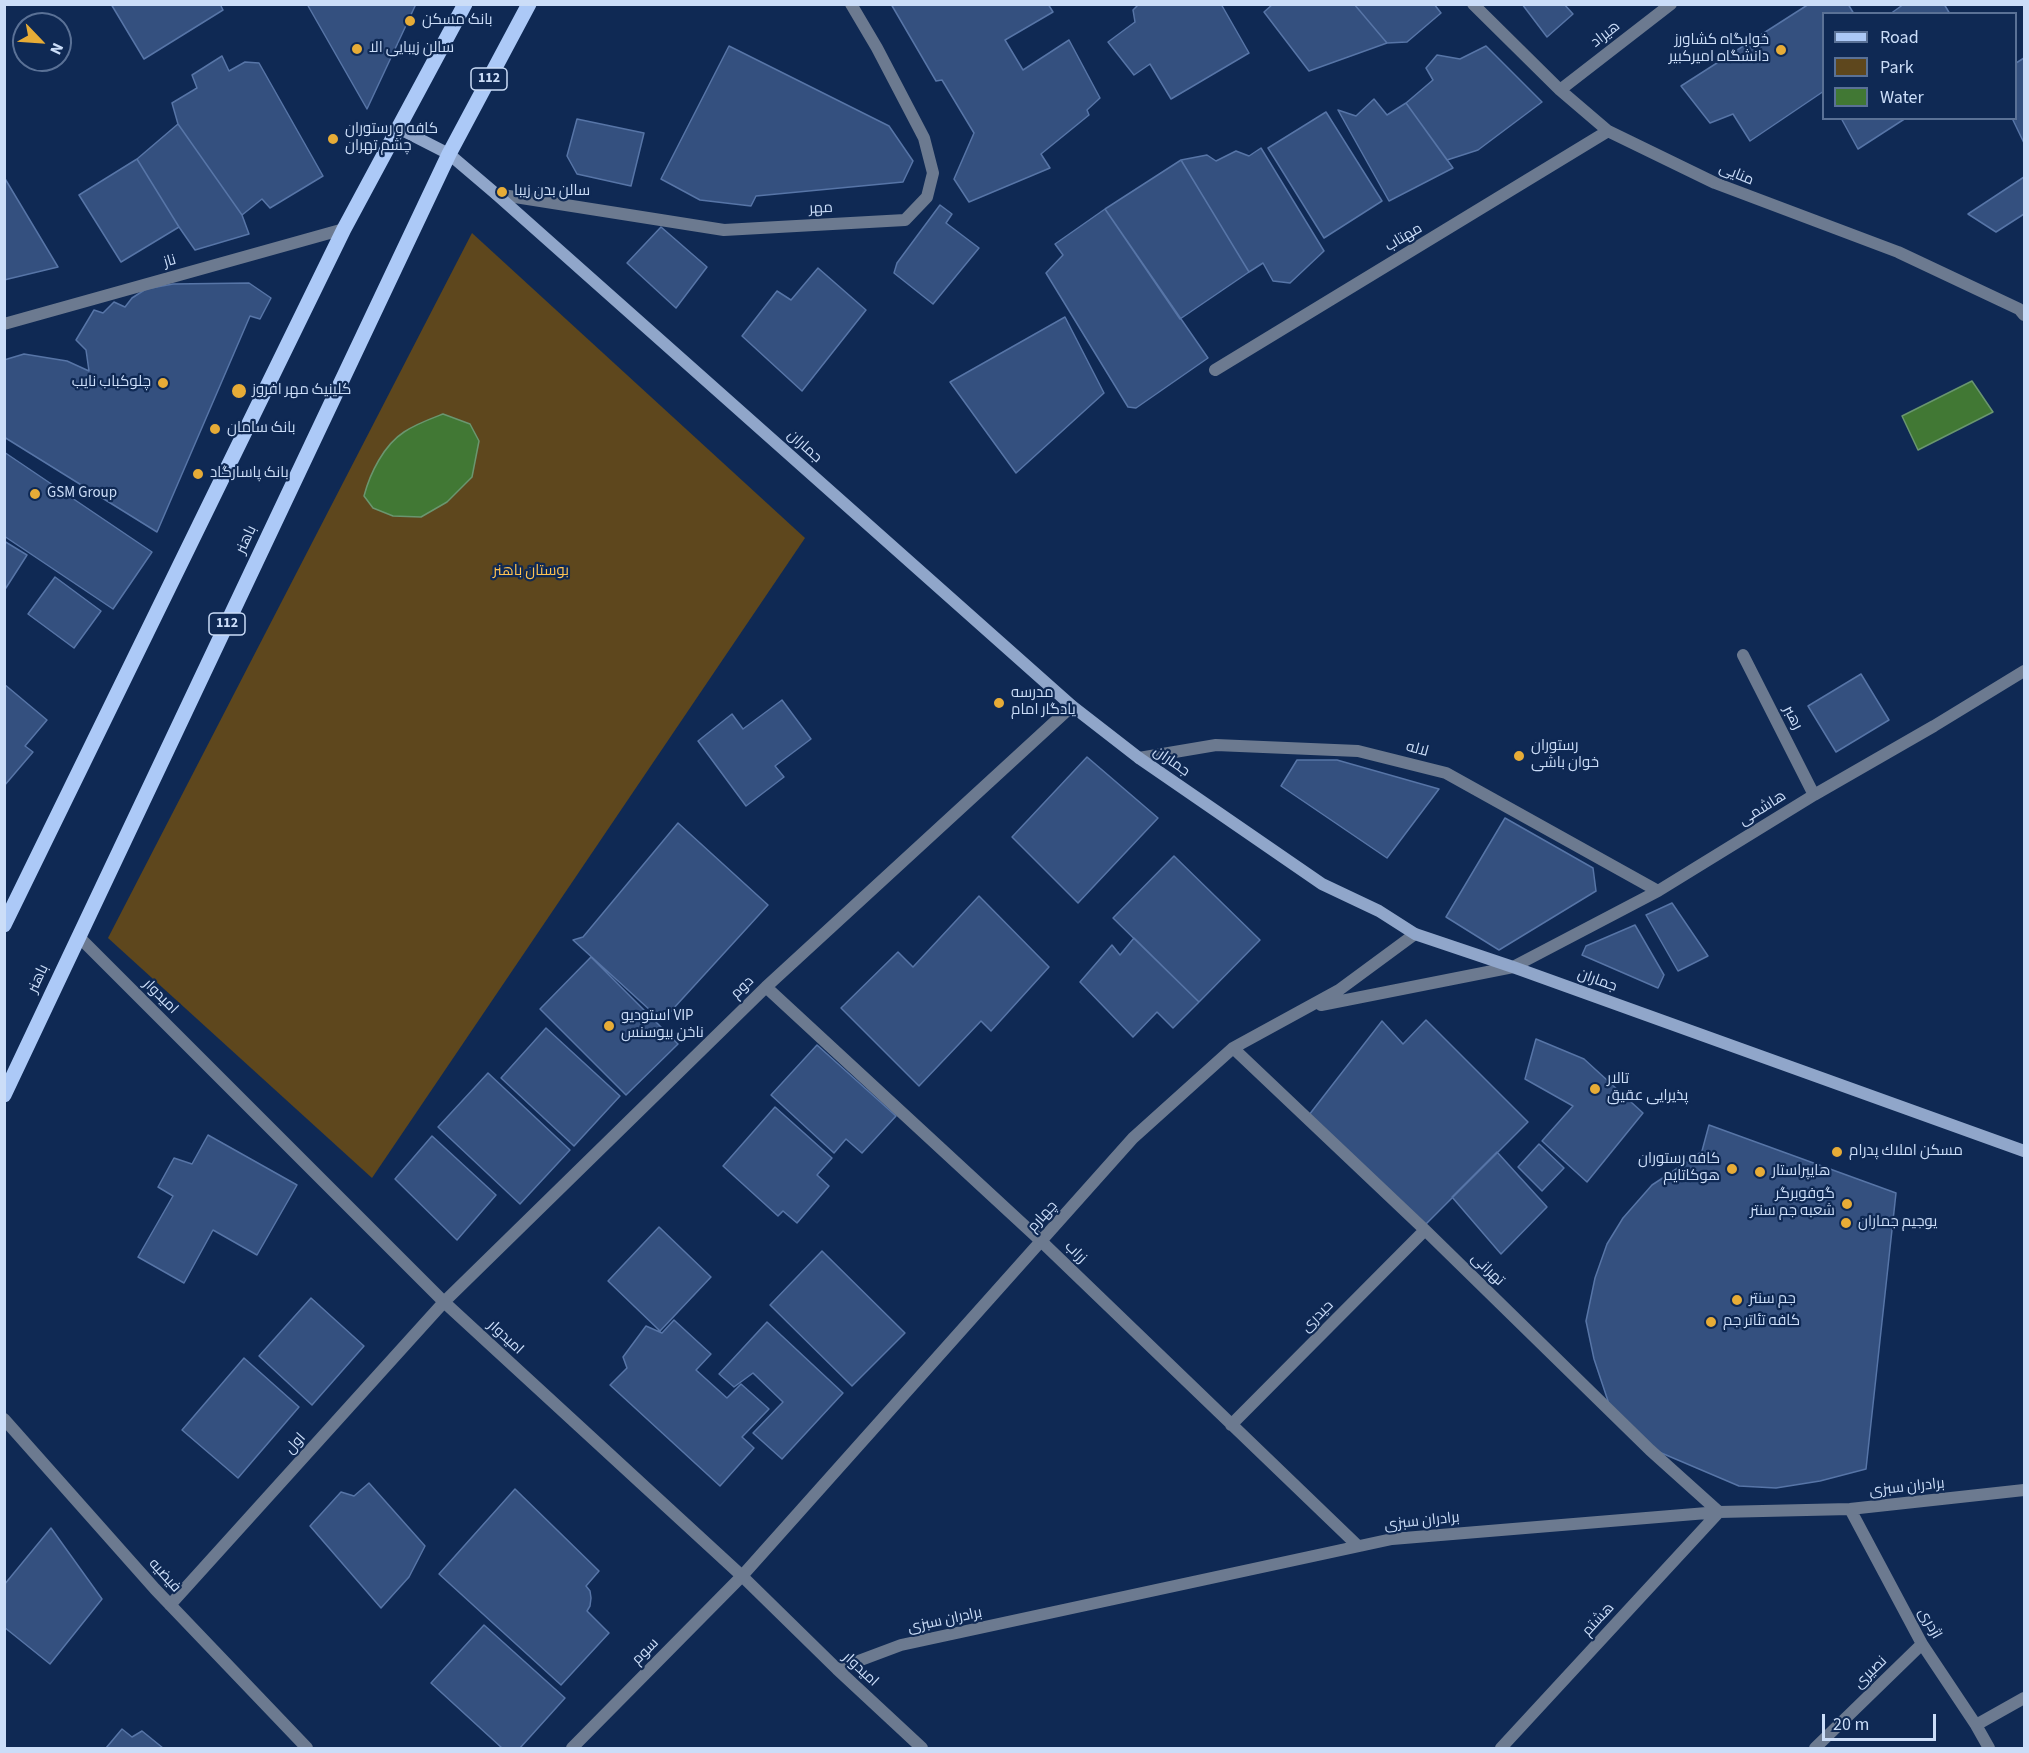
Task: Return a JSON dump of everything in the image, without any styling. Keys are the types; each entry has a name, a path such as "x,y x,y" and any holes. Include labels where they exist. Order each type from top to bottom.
{"main road":[{"path":"4,925 345,229 465,4"},
{"name":"باهنر","path":"4,1095 449,154 529,4"},
{"name":"جماران","path":"398,128 449,154 496,194 1072,706 1139,758 1322,884 1379,911 1415,934 2025,1151"}],"street":[{"name":"مهر","path":"496,194 724,230 905,220 927,197 933,173 924,138 851,4"},
{"name":"منایی","path":"1473,4 1560,90 1608,131 1715,183 1898,252 2023,309"},
{"name":"هیراد","path":"1560,90 1671,4"},
{"name":"مهتاب","path":"1215,370 1608,131"},
{"name":"ناز","path":"4,324 345,229"},
{"name":"رهبر","path":"1743,655 1814,795"},
{"name":"هاشمی","path":"1307,1008 1513,967 1658,891 2025,670"},
{"name":"دوم","path":"444,1302 766,987 1072,706"},
{"name":"لاله","path":"1139,758 1216,745 1358,751 1446,773 1658,891"},
{"name":"چهارم","path":"742,1576 1133,1138 1233,1048 1340,990 1415,934"},
{"name":"امیدوار","path":"79,937 444,1302 742,1576 922,1749"},
{"name":"زراب","path":"766,987 1041,1241 1358,1546"},
{"name":"تهرانی","path":"1233,1048 1425,1230 1650,1450 1719,1512"},
{"name":"حیدری","path":"1231,1425 1425,1230"},
{"name":"اول","path":"170,1605 444,1302"},
{"name":"فیضیه","path":"4,1419 170,1605 307,1749"},
{"name":"برادران سبزی","path":"837,1669 901,1646 1392,1539 1719,1512 1850,1509 2025,1490"},
{"name":"اژدری","path":"1850,1509 1922,1644 1976,1725 1989,1749"},
{"name":"هشتم","path":"1501,1749 1719,1512"},
{"name":"سوم","path":"572,1749 742,1576"},
{"name":"نصیری","path":"1815,1749 1922,1644"},
{"path":"1976,1725 2025,1698"}],"green space":[{"name":"بوستان باهنر","path":"472,233 805,538 372,1178 108,938"}],"water":[{"path":"1972,381 1993,412 1918,450 1902,416"},
{"path":"443,414 470,424 479,441 472,477 447,502 421,517 393,516 373,508 364,496 374,469 384,452 404,432"}],"building":[{"path":"111,4 220,4 223,10 144,59"},
{"path":"307,4 416,4 367,109"},
{"path":"891,4 1048,4 1053,12 1005,40 1023,70 1069,40 1100,98 1087,110 1089,115 1041,154 1050,168 969,202 954,179 974,133 942,80 936,81"},
{"path":"1139,4 1221,4 1249,53 1171,99 1150,64 1134,75 1108,42 1135,22 1133,10"},
{"path":"1273,4 1354,4 1387,43 1309,71 1264,12"},
{"path":"1354,4 1434,4 1441,13 1407,42 1387,43"},
{"path":"1522,4 1564,4 1573,14 1547,37"},
{"name":"خوابگاه کشاورز دانشگاه امیرکبیر","path":"1809,4 1848,4 1853,12 1822,12 1822,92 1750,141 1733,114 1710,123 1681,86"},
{"path":"1904,4 1944,4 1949,12 1893,12"},
{"path":"729,46 889,126 913,161 903,182 756,196 751,206 700,200 661,179"},
{"path":"1486,46 1542,102 1478,150 1447,160 1406,103 1433,80 1426,68 1437,55 1460,59"},
{"path":"222,56 229,71 245,62 259,63 323,176 270,208 262,199 242,215 178,124 172,103 197,88 192,75"},
{"path":"2024,58 2024,143 2013,120 2017,120 2017,62"},
{"path":"1374,99 1387,115 1406,103 1453,168 1389,201 1338,110 1356,116"},
{"path":"1326,112 1382,201 1324,238 1268,148"},
{"path":"577,119 644,133 631,186 577,174 567,156"},
{"path":"1842,120 1903,120 1858,149"},
{"path":"178,124 242,215 249,234 195,250 179,227 137,159"},
{"path":"1261,148 1324,251 1290,283 1273,281 1263,263 1249,272 1181,160 1207,155 1216,161 1236,151 1249,156"},
{"path":"137,159 179,227 121,262 79,195"},
{"path":"1181,160 1249,272 1180,319 1105,209"},
{"path":"4,177 58,267 4,280"},
{"path":"2024,177 2024,214 1996,232 1968,214"},
{"path":"940,205 952,214 946,223 979,248 933,304 894,273 897,263"},
{"path":"1105,209 1208,358 1136,408 1128,407 1046,273 1063,255 1055,244"},
{"path":"661,227 707,267 676,308 627,263"},
{"path":"818,268 866,310 802,391 742,336 777,291 791,300"},
{"path":"249,283 271,298 260,319 250,316 157,532 4,437 4,360 24,354 67,361 89,371 86,350 76,340 94,310 103,313 114,302 125,307 132,298 146,289 173,284"},
{"path":"1065,317 1104,393 1016,473 950,382"},
{"name":"GSM Group","path":"4,452 152,552 113,609 4,536"},
{"path":"4,541 27,555 4,591"},
{"path":"55,577 101,611 74,648 28,614"},
{"path":"1861,674 1889,720 1836,752 1808,706"},
{"path":"4,684 47,720 25,746 33,752 4,786"},
{"path":"782,700 811,739 775,766 784,777 746,806 698,741 732,714 743,729"},
{"path":"1087,757 1158,818 1078,903 1012,837"},
{"path":"1297,760 1337,760 1439,789 1387,858 1281,786"},
{"path":"1505,818 1593,868 1596,891 1499,950 1446,917"},
{"path":"678,823 768,905 662,1021 573,940 583,937"},
{"path":"1174,856 1260,940 1199,1002 1113,918"},
{"path":"979,896 1049,967 991,1031 981,1021 919,1086 841,1008 898,952 913,967"},
{"path":"1672,903 1708,956 1678,971 1646,915"},
{"path":"1635,925 1664,975 1658,988 1582,955 1586,946"},
{"path":"1134,938 1199,1002 1173,1028 1157,1012 1133,1037 1080,982 1112,945 1120,955"},
{"name":"استودیو VIP ناخن بیوسنس","path":"591,957 678,1044 626,1095 540,1009"},
{"path":"1426,1020 1528,1122 1423,1227 1309,1115 1382,1021 1403,1044"},
{"path":"546,1028 620,1096 574,1146 501,1078"},
{"path":"1536,1039 1584,1059 1643,1113 1587,1182 1542,1141 1573,1106 1525,1079"},
{"path":"817,1045 896,1116 862,1153 846,1139 834,1153 771,1095"},
{"path":"488,1073 570,1150 520,1204 438,1127"},
{"path":"775,1107 832,1158 817,1175 829,1186 797,1223 783,1211 778,1216 723,1166"},
{"name":"جم سنتر","path":"1709,1125 1896,1193 1866,1469 1820,1481 1776,1488 1739,1486 1652,1449 1609,1404 1594,1359 1586,1321 1595,1278 1607,1244 1623,1218 1652,1185 1702,1151"},
{"path":"208,1135 297,1185 257,1255 213,1230 184,1283 138,1257 173,1196 158,1187 174,1158 192,1164"},
{"path":"432,1136 496,1195 457,1240 395,1179"},
{"path":"1539,1144 1564,1168 1542,1191 1518,1167"},
{"path":"1497,1152 1547,1207 1501,1254 1452,1197"},
{"path":"659,1227 711,1277 660,1331 608,1281"},
{"path":"822,1251 905,1333 852,1386 770,1305"},
{"path":"311,1298 364,1346 312,1405 259,1356"},
{"path":"674,1320 711,1354 696,1370 727,1398 741,1384 769,1409 742,1437 754,1448 720,1486 610,1385 627,1368 623,1357 646,1326 662,1333"},
{"path":"767,1322 843,1393 782,1459 753,1433 783,1402 753,1373 734,1387 719,1374"},
{"path":"244,1358 299,1407 238,1478 182,1430"},
{"path":"369,1483 425,1546 409,1577 381,1608 310,1526 341,1492 354,1496"},
{"path":"515,1489 599,1571 586,1586 591,1598 587,1611 609,1633 561,1685 439,1574"},
{"path":"51,1528 102,1599 50,1664 4,1627 4,1585"},
{"path":"484,1625 565,1698 520,1748 502,1748 431,1683"},
{"path":"122,1729 132,1737 142,1731 163,1748 106,1748"}],"place":[{"name":"بانک مسکن","path":"410,21"},
{"name":"سالن زیبایی الا","path":"357,49"},
{"name":"خوابگاه کشاورز دانشگاه امیرکبیر","path":"1781,50"},
{"name":"کافه و رستوران چشم تهران","path":"333,139"},
{"name":"سالن بدن زیبا","path":"502,192"},
{"name":"چلوکباب نایب","path":"163,383"},
{"name":"کلینیک مهر افروز","path":"239,391"},
{"name":"بانک سامان","path":"215,429"},
{"name":"بانک پاسارگاد","path":"198,474"},
{"name":"GSM Group","path":"35,494"},
{"name":"مدرسه یادگار امام","path":"999,703"},
{"name":"رستوران خوان باشی","path":"1519,756"},
{"name":"استودیو VIP ناخن بیوسنس","path":"609,1026"},
{"name":"تالار پذیرایی عقیق","path":"1595,1089"},
{"name":"مسكن املاك پدرام","path":"1837,1152"},
{"name":"کافه رستوران هوکاتایم","path":"1732,1169"},
{"name":"هایپراستار","path":"1760,1172"},
{"name":"گوفوبرگر شعبه جم سنتر","path":"1847,1204"},
{"name":"یوجیم جماران","path":"1846,1223"},
{"name":"جم سنتر","path":"1737,1300"},
{"name":"کافه تئاتر جم","path":"1711,1322"}]}
